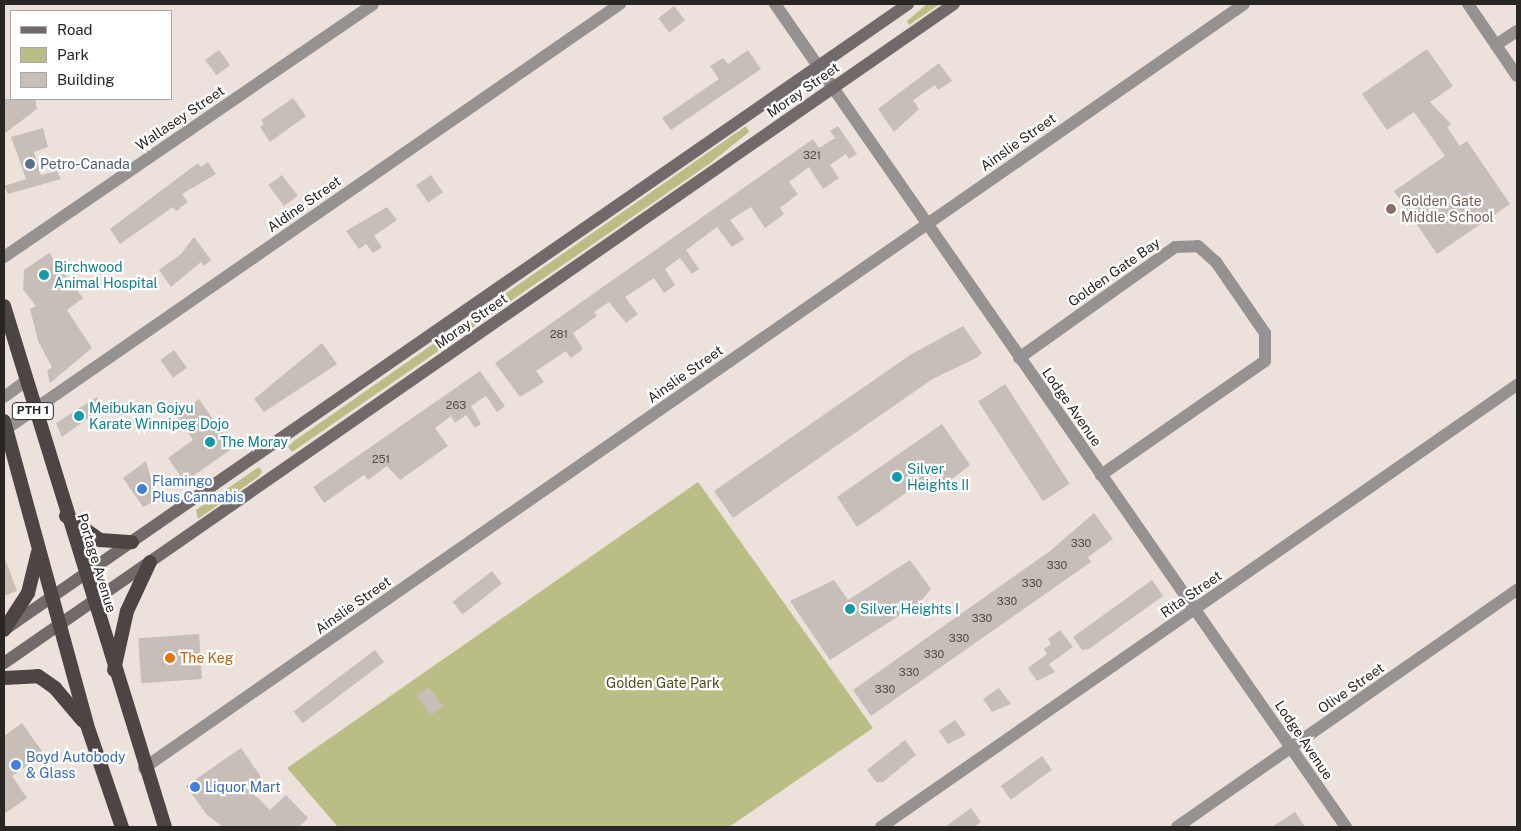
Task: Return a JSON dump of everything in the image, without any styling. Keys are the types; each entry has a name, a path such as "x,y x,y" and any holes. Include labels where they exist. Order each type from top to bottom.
{"highway":[{"name":"Portage Avenue","path":"4,306 33,411 92,602 144,768 165,827"},
{"name":"PTH 1","path":"5,425 87,725 122,827"},
{"path":"66,515 100,540 132,542"},
{"path":"4,630 28,593 39,551"},
{"path":"114,673 127,611 150,562"},
{"path":"4,678 26,674 42,678 87,725"}],"main road":[{"name":"Moray Street","path":"4,630 908,4"},
{"name":"Moray Street","path":"4,663 954,4"}],"street":[{"name":"Wallasey Street","path":"4,257 373,4"},
{"name":"Aldine Street","path":"5,425 33,411 620,4"},
{"name":"Lodge Avenue","path":"775,4 1346,827"},
{"name":"Ainslie Street","path":"144,768 1244,4"},
{"path":"1468,4 1517,76"},
{"path":"1496,45 1517,31"},
{"name":"Golden Gate Bay","path":"1019,358 1175,247 1198,246 1221,269 1265,333 1265,361 1101,475"},
{"path":"4,397 25,382"},
{"name":"Rita Street","path":"881,827 1517,385"},
{"name":"Olive Street","path":"1177,827 1517,590"}],"green space":[{"path":"927,4 940,4 909,25 907,21"},
{"path":"746,126 749,132 709,164 292,452 288,447 294,441"},
{"path":"259,467 262,472 258,477 198,519 196,510"},
{"name":"Golden Gate Park","path":"698,482 873,728 729,827 338,827 287,768"}],"building":[{"path":"674,6 685,20 669,32 658,18"},
{"path":"1427,49 1453,86 1430,102 1451,124 1447,127 1460,146 1467,141 1510,204 1437,254 1394,191 1445,156 1414,112 1387,130 1362,94"},
{"path":"219,50 230,65 216,75 205,60"},
{"path":"748,50 761,69 671,130 662,118 719,79 710,66 723,58 728,64"},
{"path":"939,63 952,81 938,90 935,85 913,100 919,109 894,132 878,109"},
{"path":"293,98 306,116 270,142 260,127 264,124 261,120"},
{"path":"4,99 35,100 37,109 4,134"},
{"path":"838,126 857,154 849,159 846,154 830,165 839,178 823,189 809,167 789,182 798,194 780,208 784,214 765,228 751,207 730,220 744,239 732,247 717,227 686,250 699,269 692,274 680,258 665,269 675,285 664,293 654,278 625,297 638,314 626,323 609,302 594,312 597,316 573,333 583,349 571,358 566,351 536,371 544,382 520,397 495,363 813,139 819,148 835,138 830,131"},
{"name":"Petro-Canada","path":"43,128 48,147 34,152 41,175 57,171 61,179 8,194 4,186 26,179 11,137"},
{"path":"208,162 216,174 182,194 188,202 176,211 173,207 120,244 110,229 198,163 201,167"},
{"path":"282,175 298,196 284,206 268,185"},
{"path":"431,175 443,192 428,203 416,185"},
{"path":"387,207 397,220 374,236 382,247 373,253 366,244 359,249 346,231"},
{"path":"194,237 211,260 204,266 201,262 171,287 159,270 181,254"},
{"path":"49,253 83,298 67,310 92,348 50,383 47,371 52,367 38,341 30,309 36,306 23,289 24,270"},
{"path":"963,326 982,353 978,357 931,380 733,518 714,491 910,355"},
{"path":"322,343 337,364 264,412 254,399"},
{"path":"174,350 187,368 173,378 160,360"},
{"path":"480,371 505,406 497,412 486,396 471,406 481,424 475,428 466,415 455,423 451,416 435,428 448,446 400,480 387,466 368,480 364,475 324,503 313,487"},
{"path":"1005,384 1070,484 1043,501 978,401"},
{"name":"Meibukan Gojyu Karate Winnipeg Dojo","path":"97,397 101,409 62,437 56,423"},
{"name":"The Moray","path":"199,399 233,448 190,478 187,474 182,478 168,458 193,440 176,415"},
{"name":"Silver Heights II","path":"942,424 970,465 942,487 933,474 857,527 837,497"},
{"name":"Flamingo Plus Cannabis","path":"146,461 157,500 143,507 123,478"},
{"path":"1094,513 1113,539 1088,557 1091,562 871,716 853,690 1050,551"},
{"path":"4,560 17,591 4,596"},
{"name":"Silver Heights I","path":"910,560 931,589 919,603 830,660 790,601 834,580 848,600"},
{"path":"492,571 502,584 462,614 453,602"},
{"path":"1152,580 1163,596 1089,649 1082,650 1073,637"},
{"path":"1060,630 1073,647 1049,664 1055,672 1037,681 1028,668 1047,654 1044,649 1051,644 1048,639"},
{"name":"The Keg","path":"199,634 202,679 141,683 138,638"},
{"path":"375,650 384,662 303,723 294,711"},
{"path":"429,687 443,707 430,715 417,696"},
{"path":"999,688 1011,704 992,712 983,699"},
{"path":"955,720 966,735 948,744 939,731"},
{"name":"Boyd Autobody & Glass","path":"22,723 44,754 12,776 27,798 4,814 4,736"},
{"path":"905,740 916,755 883,782 876,782 867,770"},
{"path":"241,748 261,777 247,787 270,810 286,795 308,818 299,827 223,827 207,815 186,786"},
{"path":"1042,756 1052,770 1011,800 1001,786"},
{"path":"971,808 981,822 974,827 945,827"},
{"path":"1295,812 1305,827 1272,827"}],"place":[{"name":"Petro-Canada","path":"30,164"},
{"name":"Golden Gate Middle School","path":"1391,209"},
{"name":"Birchwood Animal Hospital","path":"44,275"},
{"name":"Meibukan Gojyu Karate Winnipeg Dojo","path":"79,416"},
{"name":"The Moray","path":"210,442"},
{"name":"Silver Heights II","path":"897,477"},
{"name":"Flamingo Plus Cannabis","path":"142,489"},
{"name":"Silver Heights I","path":"850,609"},
{"name":"The Keg","path":"170,658"},
{"name":"Boyd Autobody & Glass","path":"16,765"},
{"name":"Liquor Mart","path":"195,787"}]}
